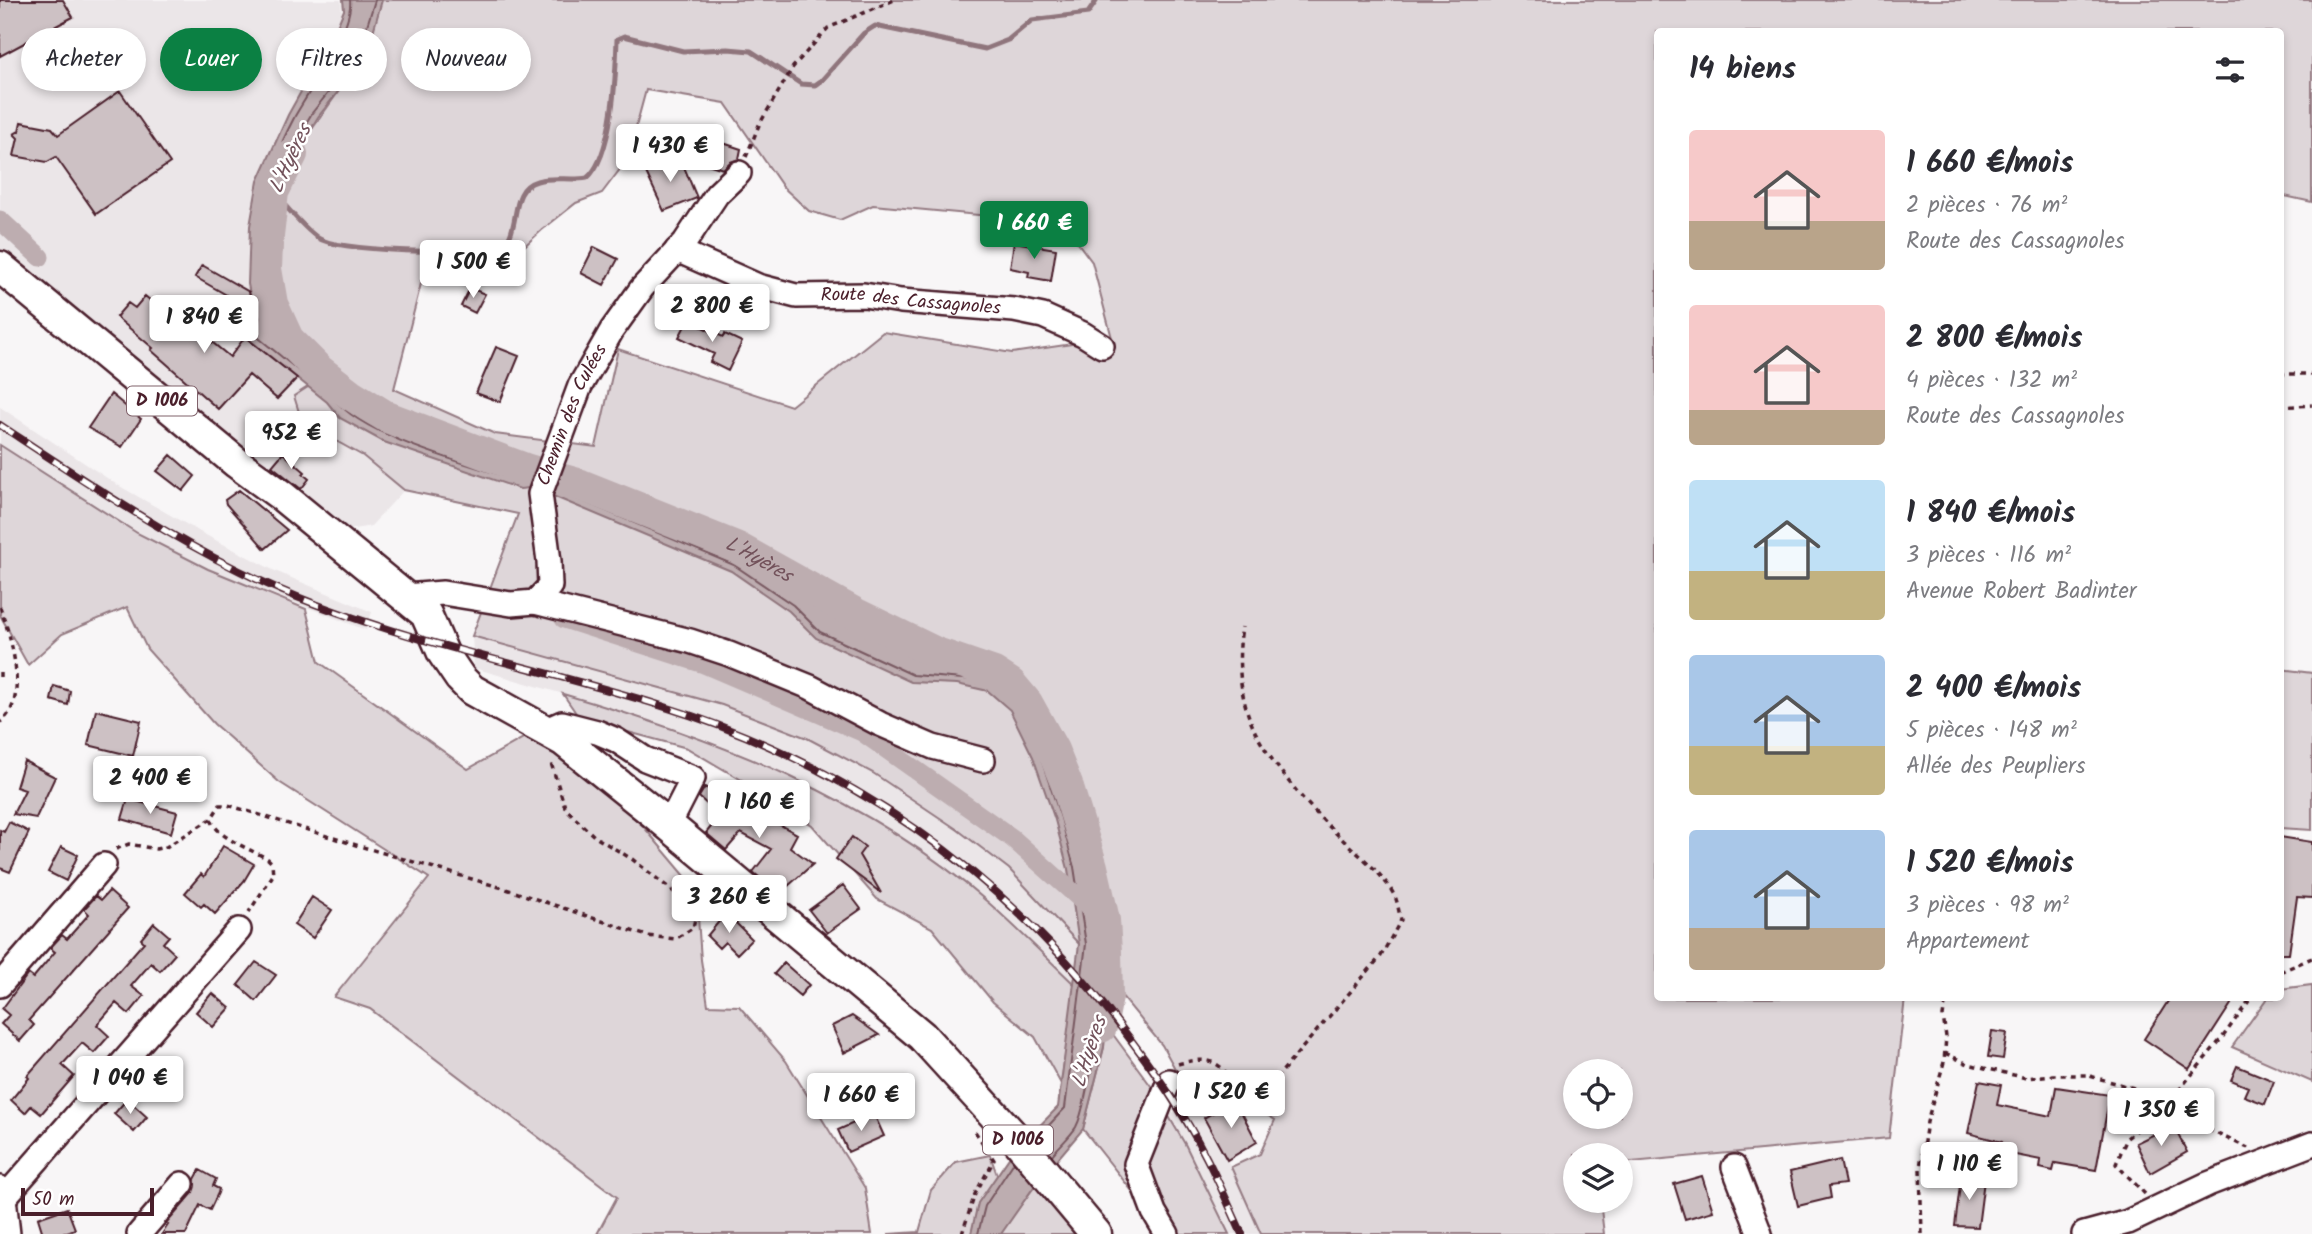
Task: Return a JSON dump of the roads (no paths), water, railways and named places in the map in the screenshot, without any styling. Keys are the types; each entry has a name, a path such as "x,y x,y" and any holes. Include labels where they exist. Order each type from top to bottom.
{"main road":[{"name":"D 1006","path":"0,267 237,463 282,496 426,614 443,653 472,690 554,736 669,825 922,1036 1019,1142 1096,1234"}],"street":[{"name":"Chemin des Culées","path":"535,602 550,586 550,561 540,494 580,386 642,288 685,242 717,194 739,173"},
{"name":"Route des Cassagnoles","path":"677,250 758,286 796,296 864,295 901,301 1014,310 1043,316 1102,346"},
{"path":"394,588 511,604 535,602 690,641 810,687 880,724 933,747 983,760"},
{"path":"554,736 562,723 597,732 616,740 645,759 693,778 669,825"},
{"path":"0,985 104,865"},
{"path":"8,1234 2,1193 239,930"},
{"path":"1167,1234 1154,1212 1136,1164 1169,1081"},
{"path":"2084,1234 2128,1222 2208,1184 2312,1144"},
{"path":"1734,1167 1760,1234"},
{"path":"139,1234 182,1184"}],"water":[{"path":"343,0 382,0 374,28 336,28 344,10"},
{"path":"301,91 338,91 318,117 273,192 266,269 272,304 288,339 320,371 350,395 387,417 528,470 581,485 736,547 858,615 994,673 1011,684 1027,703 1053,750 1067,785 1092,867 1104,920 1107,997 1104,1047 1083,1129 1033,1188 1001,1234 971,1234 978,1203 1011,1155 1058,1107 1079,944 1068,869 1055,820 1033,757 1010,710 988,691 957,684 911,682 816,638 789,611 731,571 548,494 538,487 520,489 384,442 340,418 327,402 246,337 253,311 248,284 250,226 258,181"}],"waterway":[{"path":"273,192 312,234 331,243 405,251 499,250 511,233 518,202 527,186 543,180 587,178 596,167 608,133 616,72 617,39 624,36 683,51 751,51 801,84 815,85 864,33 875,26 985,49 1008,40 1032,20 1088,13 1097,0"},
{"name":"L'Hyères","path":"292,154 273,192 266,269 272,304 288,339 320,371 350,394 387,417 528,470 581,485 736,547 858,615 936,653 994,673 1011,684 1027,703 1053,750 1067,785 1092,867 1104,920 1106,952 1107,997 1101,1027"},
{"path":"0,220 40,257"},
{"path":"564,619 704,664 862,732 1012,838 1104,920"}],"railway":[{"path":"0,425 153,523 273,587 401,633 619,693 730,730 794,758 856,791 915,828 970,870 1022,917 1071,967 1117,1022 1187,1122 1211,1166 1242,1234"}]}
